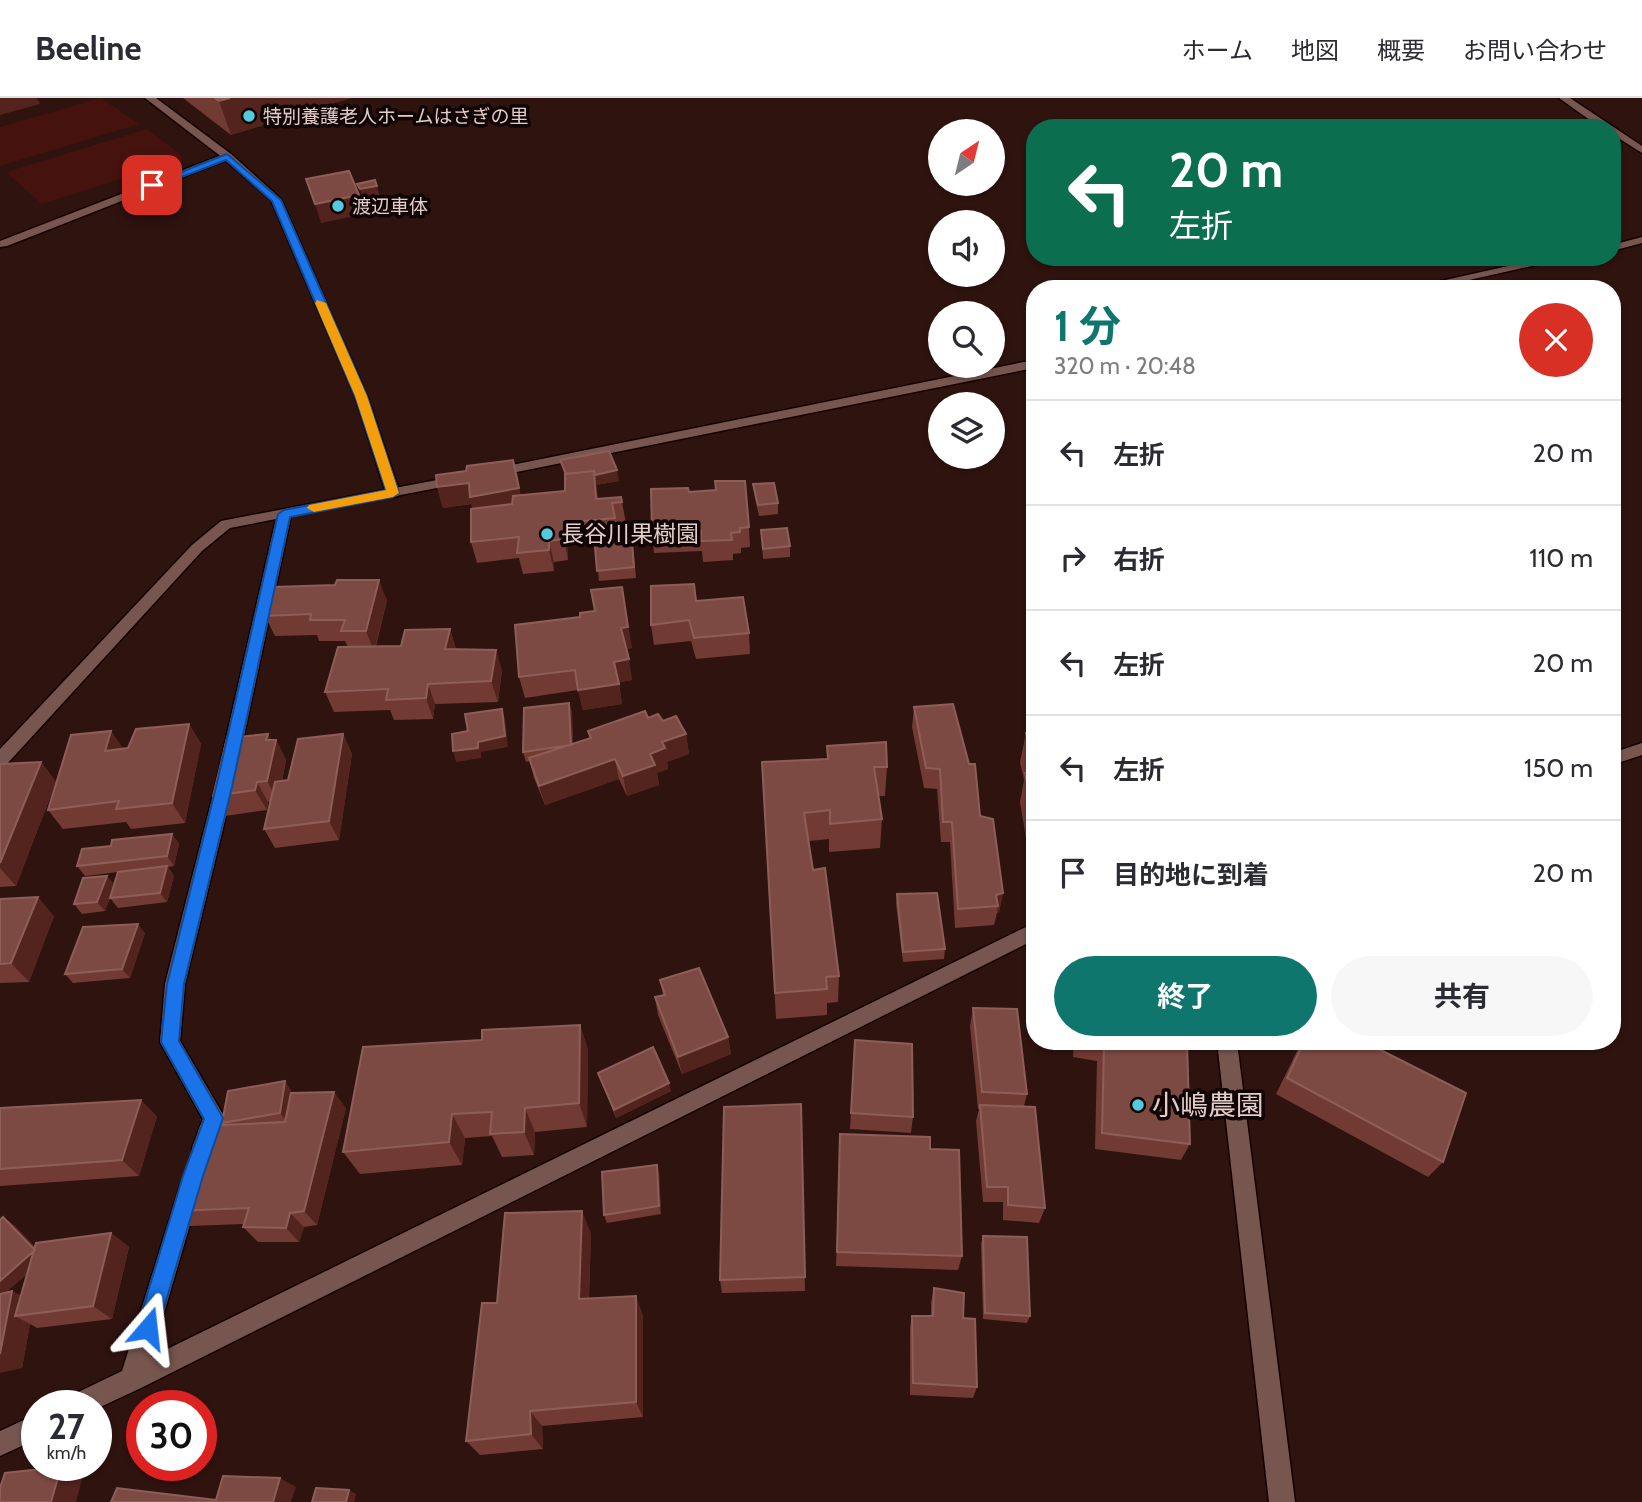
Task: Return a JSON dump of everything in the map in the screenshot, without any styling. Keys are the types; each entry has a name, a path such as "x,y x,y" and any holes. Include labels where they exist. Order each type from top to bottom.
{"street":[{"path":"150,98 227,156 276,200 361,396 393,493"},
{"path":"1568,99 1596,119"},
{"path":"1621,136 1642,150"},
{"path":"3,244 227,156"},
{"path":"1621,246 1642,240"},
{"path":"1455,280 1523,266"},
{"path":"0,760 197,548 226,524 1026,366"},
{"path":"132,1379 195,1170 214,1118 170,1042 176,984 224,787 284,514"},
{"path":"1621,756 1642,749"},
{"path":"110,1390 1026,935"},
{"path":"1228,1050 1282,1502"},
{"path":"0,1444 21,1434"}],"shaded area":[{"path":"101,98 139,124 0,166 0,127"},
{"path":"147,129 185,158 42,204 6,172"}],"building":[{"path":"349,171 359,195 315,204 306,179"},
{"path":"375,180 377,186 360,189 357,184"},
{"path":"609,451 617,470 595,475 594,471 566,474 560,460"},
{"path":"513,460 519,488 470,497 469,483 437,487 436,475 466,471 467,466"},
{"path":"594,471 596,499 621,497 622,502 612,503 615,518 563,523 564,539 549,541 549,550 517,553 519,537 471,542 471,509 512,504 513,496 565,491 565,474"},
{"path":"715,481 745,481 749,527 731,533 732,540 701,541 701,530 652,532 651,489 688,488 689,492 716,490"},
{"path":"774,483 778,503 758,505 753,484"},
{"path":"787,528 790,546 763,549 761,530"},
{"path":"631,532 634,567 597,571 594,536"},
{"path":"337,580 379,580 366,631 341,631 345,620 310,620 311,614 265,616 274,587 335,585"},
{"path":"694,584 696,601 743,597 749,633 694,638 689,620 651,625 651,586"},
{"path":"622,587 628,627 621,628 629,659 614,662 619,684 578,690 575,670 519,677 515,625 580,617 580,613 595,611 591,590"},
{"path":"450,629 445,649 496,650 491,681 428,684 426,698 386,700 388,689 325,692 338,647 401,646 405,630"},
{"path":"569,703 571,745 523,752 524,708"},
{"path":"953,704 969,764 975,764 980,816 993,819 1003,893 996,895 998,906 958,909 952,822 943,822 940,769 926,768 914,707"},
{"path":"502,709 505,736 478,742 478,748 453,751 452,734 468,731 465,714"},
{"path":"645,711 648,718 658,714 663,721 676,716 686,734 662,742 665,748 650,754 655,765 623,776 615,759 539,786 529,758 591,738 588,731"},
{"path":"189,724 172,803 116,809 119,801 48,810 71,735 111,731 105,751 128,748 136,729"},
{"path":"268,734 266,740 276,740 267,781 257,782 255,790 213,796 227,738"},
{"path":"343,734 329,821 264,829 275,782 288,780 298,739"},
{"path":"886,742 887,767 874,767 882,819 830,824 830,810 804,813 813,870 825,868 839,976 826,977 827,989 775,993 762,762 828,759 827,746"},
{"path":"41,762 0,863 0,764"},
{"path":"172,834 167,856 77,866 82,849 111,846 112,840"},
{"path":"167,866 160,893 110,898 118,872"},
{"path":"107,876 97,902 74,904 83,878"},
{"path":"937,893 945,949 903,952 897,894"},
{"path":"38,897 11,963 0,964 0,899"},
{"path":"138,924 122,969 65,974 83,927"},
{"path":"699,968 728,1037 678,1057 655,997 665,995 660,980"},
{"path":"973,1008 1017,1009 1027,1094 982,1092"},
{"path":"580,1025 579,1103 525,1108 524,1132 490,1134 492,1112 452,1114 449,1142 343,1152 363,1047 482,1040 482,1030"},
{"path":"855,1040 912,1044 913,1117 851,1113"},
{"path":"653,1047 669,1083 614,1110 598,1073"},
{"name":"小嶋農園","path":"1104,1050 1187,1050 1190,1144 1102,1133"},
{"path":"1300,1050 1381,1050 1466,1093 1443,1162 1287,1078"},
{"path":"285,1081 280,1113 222,1123 228,1091"},
{"path":"334,1092 304,1211 290,1213 286,1228 243,1227 249,1208 174,1211 201,1126 285,1122 291,1093"},
{"path":"141,1100 122,1160 0,1169 0,1108"},
{"path":"801,1104 805,1277 720,1280 724,1107"},
{"path":"980,1105 1035,1107 1045,1208 1008,1205 1008,1187 987,1187"},
{"path":"840,1134 930,1137 930,1149 959,1150 962,1256 837,1252"},
{"path":"657,1165 659,1206 604,1215 602,1172"},
{"path":"582,1211 579,1299 636,1296 636,1402 530,1411 531,1434 466,1441 482,1303 497,1303 505,1213"},
{"path":"3,1217 35,1250 0,1281 0,1220"},
{"path":"111,1233 93,1306 15,1316 36,1243"},
{"path":"983,1236 1027,1237 1030,1316 985,1313"},
{"path":"934,1288 964,1293 963,1318 975,1319 977,1387 913,1383 912,1316 933,1316"},
{"path":"12,1291 0,1354 0,1294"},
{"path":"21,1471 21,1481 57,1481 51,1502 0,1502 0,1488 5,1473"},
{"path":"223,1476 280,1478 273,1502 111,1502 117,1488 216,1500"},
{"path":"316,1488 349,1490 346,1502 312,1502"}],"slow traffic":[{"path":"314,508 393,493 361,396 320,303"}],"place":[{"name":"特別養護老人ホームはさぎの里","path":"249,116"},
{"name":"渡辺車体","path":"338,206"},
{"name":"長谷川果樹園","path":"547,534"},
{"name":"小嶋農園","path":"1138,1105"}],"route":[{"path":"148,1328 193,1176 214,1118 170,1042 176,984 224,787 284,514 393,493 361,396 276,200 258,181 227,156 152,185"}]}
